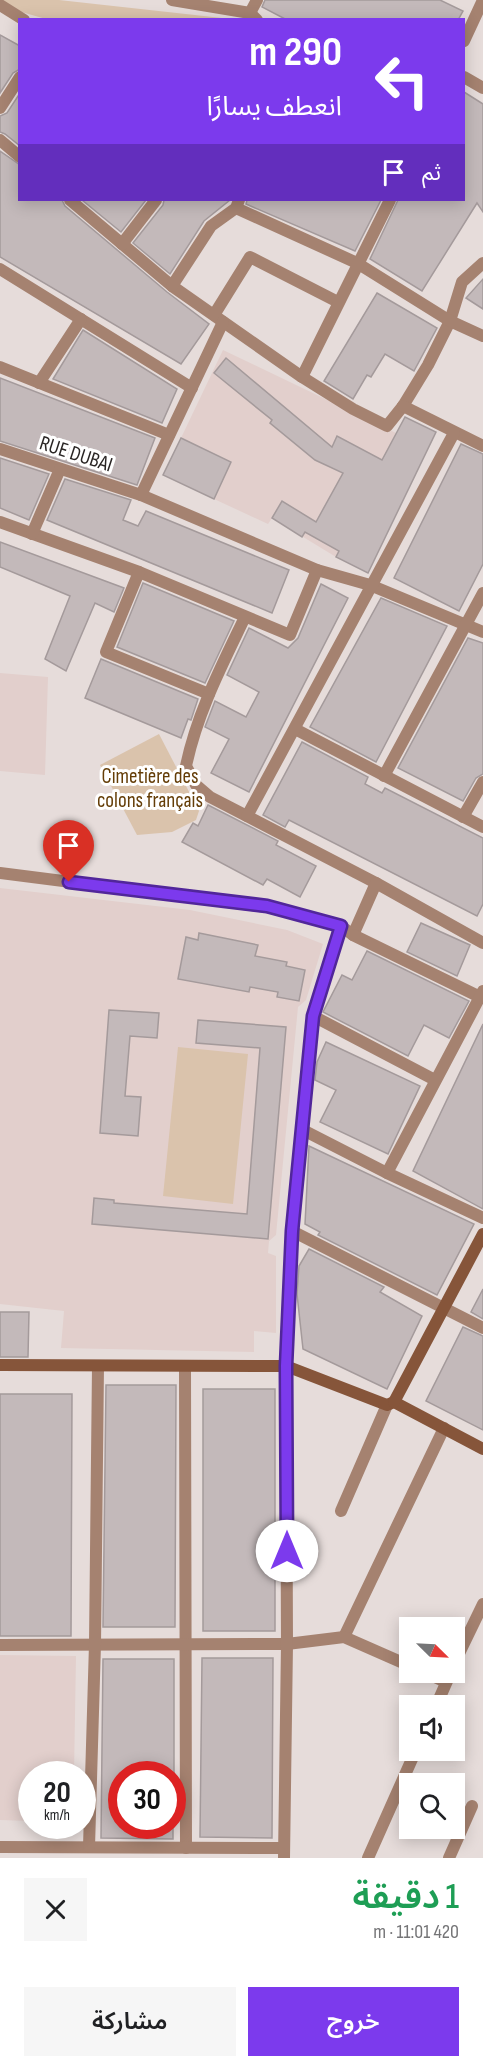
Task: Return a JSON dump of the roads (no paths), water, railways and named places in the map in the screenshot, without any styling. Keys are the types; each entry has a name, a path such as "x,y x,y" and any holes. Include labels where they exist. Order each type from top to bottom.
{"street":[{"path":"172,0 253,16 257,0"},
{"path":"465,38 480,1"},
{"path":"0,5 21,18"},
{"path":"465,78 483,88"},
{"path":"0,108 18,80"},
{"path":"0,140 18,155"},
{"path":"71,201 172,286 302,377 353,409 387,426 403,406 428,365 450,321 462,282 483,263"},
{"path":"122,244 155,201"},
{"path":"302,377 389,201"},
{"path":"172,286 211,226 237,204 357,263 450,321 483,336"},
{"path":"141,495 192,388 219,319 250,257 338,302"},
{"path":"0,269 192,388"},
{"path":"39,383 81,320"},
{"path":"0,367 169,435"},
{"path":"403,406 483,446"},
{"path":"247,816 454,433"},
{"name":"RUE DUBAI","path":"0,449 141,495 317,570 370,585 483,632"},
{"path":"32,534 60,470"},
{"path":"0,522 139,572 290,635 317,570"},
{"path":"139,572 106,652 209,694"},
{"path":"384,776 483,593"},
{"path":"245,617 209,694 192,738 186,766 196,784 210,797 483,943"},
{"path":"295,729 483,827"},
{"path":"463,817 483,782"},
{"path":"0,873 267,906 341,926 353,935 481,994 387,1173"},
{"path":"353,935 376,884"},
{"path":"0,1846 186,1848 284,1853 287,1644 286,1366 292,1231 313,1016 341,926"},
{"path":"313,1016 435,1080"},
{"path":"302,1129 387,1173 483,1218"},
{"path":"292,1231 483,1328"},
{"path":"341,1510 391,1404 483,1234"},
{"path":"0,1365 286,1366 391,1404 483,1449"},
{"path":"89,1847 95,1644 98,1366"},
{"path":"185,1367 186,1848"},
{"path":"344,1637 444,1428"},
{"path":"465,1641 483,1604"},
{"path":"0,1645 287,1644 344,1637 399,1661"},
{"path":"368,1858 411,1761"},
{"path":"449,1858 472,1806"}],"park label":[{"name":"Cimetière des colons français","path":"150,788"}]}
